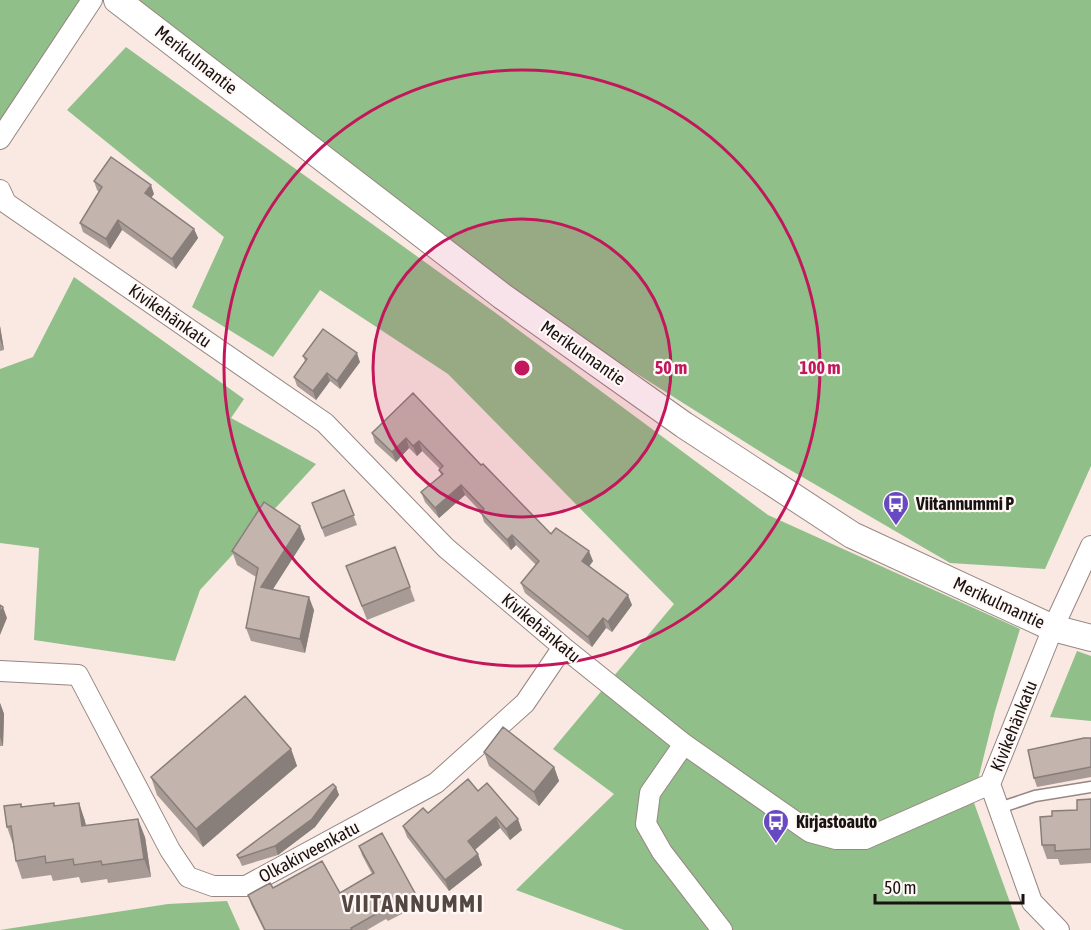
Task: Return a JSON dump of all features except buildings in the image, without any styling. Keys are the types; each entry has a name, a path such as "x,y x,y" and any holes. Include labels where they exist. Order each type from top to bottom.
{"street":[{"path":"0,139 92,0"},
{"name":"Merikulmantie","path":"117,0 502,296 684,425 852,535 1053,628 1091,638"},
{"name":"Kivikehänkatu","path":"2,201 325,423 446,548 563,647 684,744 810,832 836,839 865,839 990,784 1053,628 1091,546"},
{"name":"Olkakirveenkatu","path":"0,671 78,675 170,850 188,877 213,886 246,886 436,783 525,703 563,647"},
{"path":"684,744 650,794 646,824 662,852 722,930"},
{"path":"990,784 1032,902 1059,930"}],"lane":[{"path":"999,808 1035,796 1091,787"}],"green space":[{"path":"0,0 81,0 0,128"},
{"path":"127,0 1091,0 1091,466 1045,569 950,563 780,464 561,326"},
{"path":"126,47 493,311 768,515 1020,629 995,711 973,800 1020,930 624,930 516,890 614,794 553,749 674,604 448,374 320,290 273,357 192,307 224,237 67,110"},
{"path":"74,277 244,399 231,418 316,464 200,590 175,661 34,640 39,548 0,543 0,369 33,357"},
{"path":"1077,651 1091,656 1091,721 1050,717"},
{"path":"227,901 240,930 0,930 168,904"}],"place":[{"name":"Viitannummi P","path":"896,527"},
{"name":"Kirjastoauto","path":"776,845"}],"district":[{"name":"VIITANNUMMI","path":"413,904"}]}
